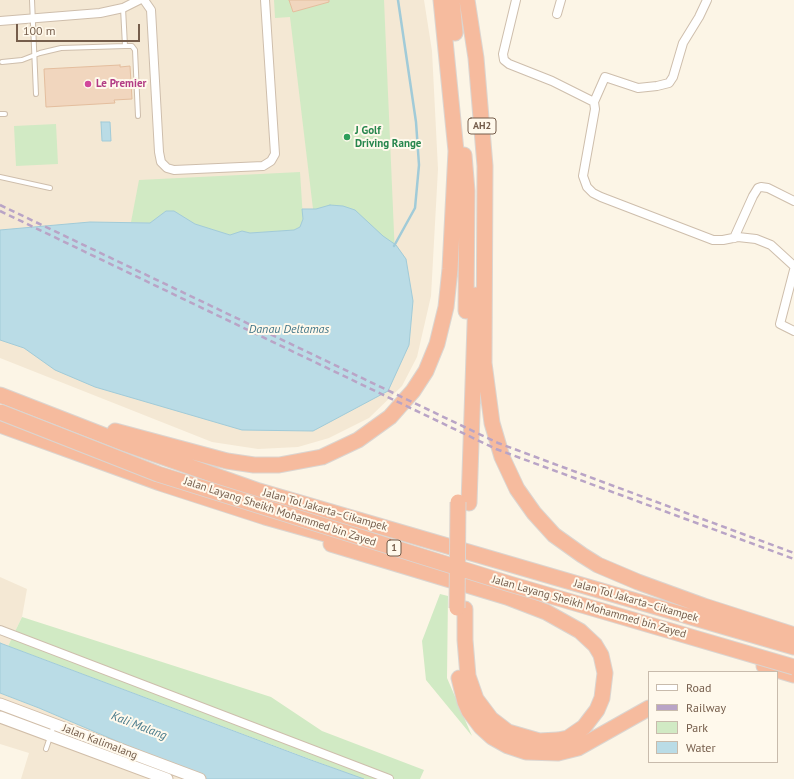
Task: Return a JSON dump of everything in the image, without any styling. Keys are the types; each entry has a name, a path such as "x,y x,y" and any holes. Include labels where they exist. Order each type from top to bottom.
{"highway":[{"path":"37,410 227,460 269,466 308,461 334,453 370,432 401,406 421,380 433,356 441,328 448,291 456,151 441,0"},
{"path":"452,0 467,191 461,608 458,663 461,688 469,711 481,727 492,737 508,746 535,753 558,753 587,744 648,709"},
{"name":"AH2","path":"461,0 468,55 482,252"},
{"name":"AH2","path":"467,0 476,58 485,166 482,252"},
{"path":"463,503 482,252"},
{"path":"482,252 484,363 490,410 497,440 508,471 517,490 534,513 554,535 567,545 593,562 618,574 704,606 794,635"},
{"name":"Jalan Tol Jakarta–Cikampek","path":"0,395 126,444 259,491 794,647"},
{"name":"Jalan Layang Sheikh Mohammed bin Zayed","path":"0,405 151,464 263,502 622,610 794,658"},
{"name":"Jalan Layang Sheikh Mohammed bin Zayed","path":"0,412 158,474 510,584 794,667"},
{"name":"Jalan Tol Jakarta–Cikampek","path":"0,425 160,484 265,517 794,675"},
{"path":"265,517 296,532 371,557 507,597 546,612 572,625 587,636 595,645 604,664 605,686 602,698 592,719 577,733 568,738 539,741 515,736 492,719 476,699 468,676 461,608"},
{"path":"778,681 794,683"}],"main road":[{"name":"Jalan Kalimalang","path":"0,704 179,775 200,779"},
{"name":"Jalan Kalimalang","path":"0,716 167,779"}],"street":[{"path":"0,21 100,13 122,8 138,0"},
{"path":"144,0 151,10 159,152 161,162 167,168 174,170 263,166 271,161 275,154 265,0"},
{"path":"516,0 503,54 504,60 509,64 552,81 594,102"},
{"path":"557,14 561,0"},
{"path":"708,0 683,43 673,77 669,83 638,88 606,77 594,102 595,109 584,170 585,182 590,190 601,197 713,240 750,237 771,246 794,266"},
{"path":"734,238 752,196 758,188 762,186 768,188 794,201"},
{"path":"794,270 780,324 794,330"},
{"path":"0,630 389,779"}],"lane":[{"path":"32,0 36,94"},
{"path":"122,8 125,46"},
{"path":"2,62 22,60 61,48 132,46 135,50 138,116"},
{"path":"0,177 50,188"},
{"path":"46,749 54,725"}],"shaded area":[{"path":"0,0 424,0 432,51 438,169 431,296 417,357 402,386 369,418 329,438 298,447 258,449 212,442 0,358"},
{"path":"0,577 27,589 22,617 8,646 0,643"},
{"path":"0,693 206,779 21,779 29,753 0,744"}],"green space":[{"name":"J Golf Driving Range","path":"274,0 384,0 395,256 319,259 290,17 275,18"},
{"path":"56,124 58,164 16,166 14,126"},
{"path":"300,172 303,219 300,227 294,230 250,233 242,231 230,235 195,224 174,211 166,211 150,223 131,222 139,180"},
{"path":"440,594 448,596 447,678 472,736 426,680 422,641"},
{"path":"22,617 271,697 322,731 424,770 420,779 363,779 8,646"}],"water":[{"path":"101,122 110,122 111,141 102,141"},
{"name":"Danau Deltamas","path":"330,205 343,206 355,210 383,236 396,245 406,259 413,301 409,345 388,391 313,431 242,430 95,387 55,370 24,348 0,340 0,230 90,222 150,223 166,211 174,211 195,224 230,235 242,231 250,233 294,230 300,227 303,219 302,209 316,209"},
{"name":"Kali Malang","path":"0,643 364,779 206,779 0,693"}],"building":[{"path":"289,0 329,0 329,2 293,12"},
{"name":"Le Premier","path":"120,65 120,67 130,66 132,99 114,100 115,103 46,107 44,69"}],"waterway":[{"path":"394,246 415,208 419,165 416,122 398,0"}],"railway":[{"path":"0,205 498,443 794,553"},
{"path":"0,211 496,449 794,559"}],"place":[{"name":"Le Premier","path":"88,84"},
{"name":"J Golf Driving Range","path":"347,137"}]}
